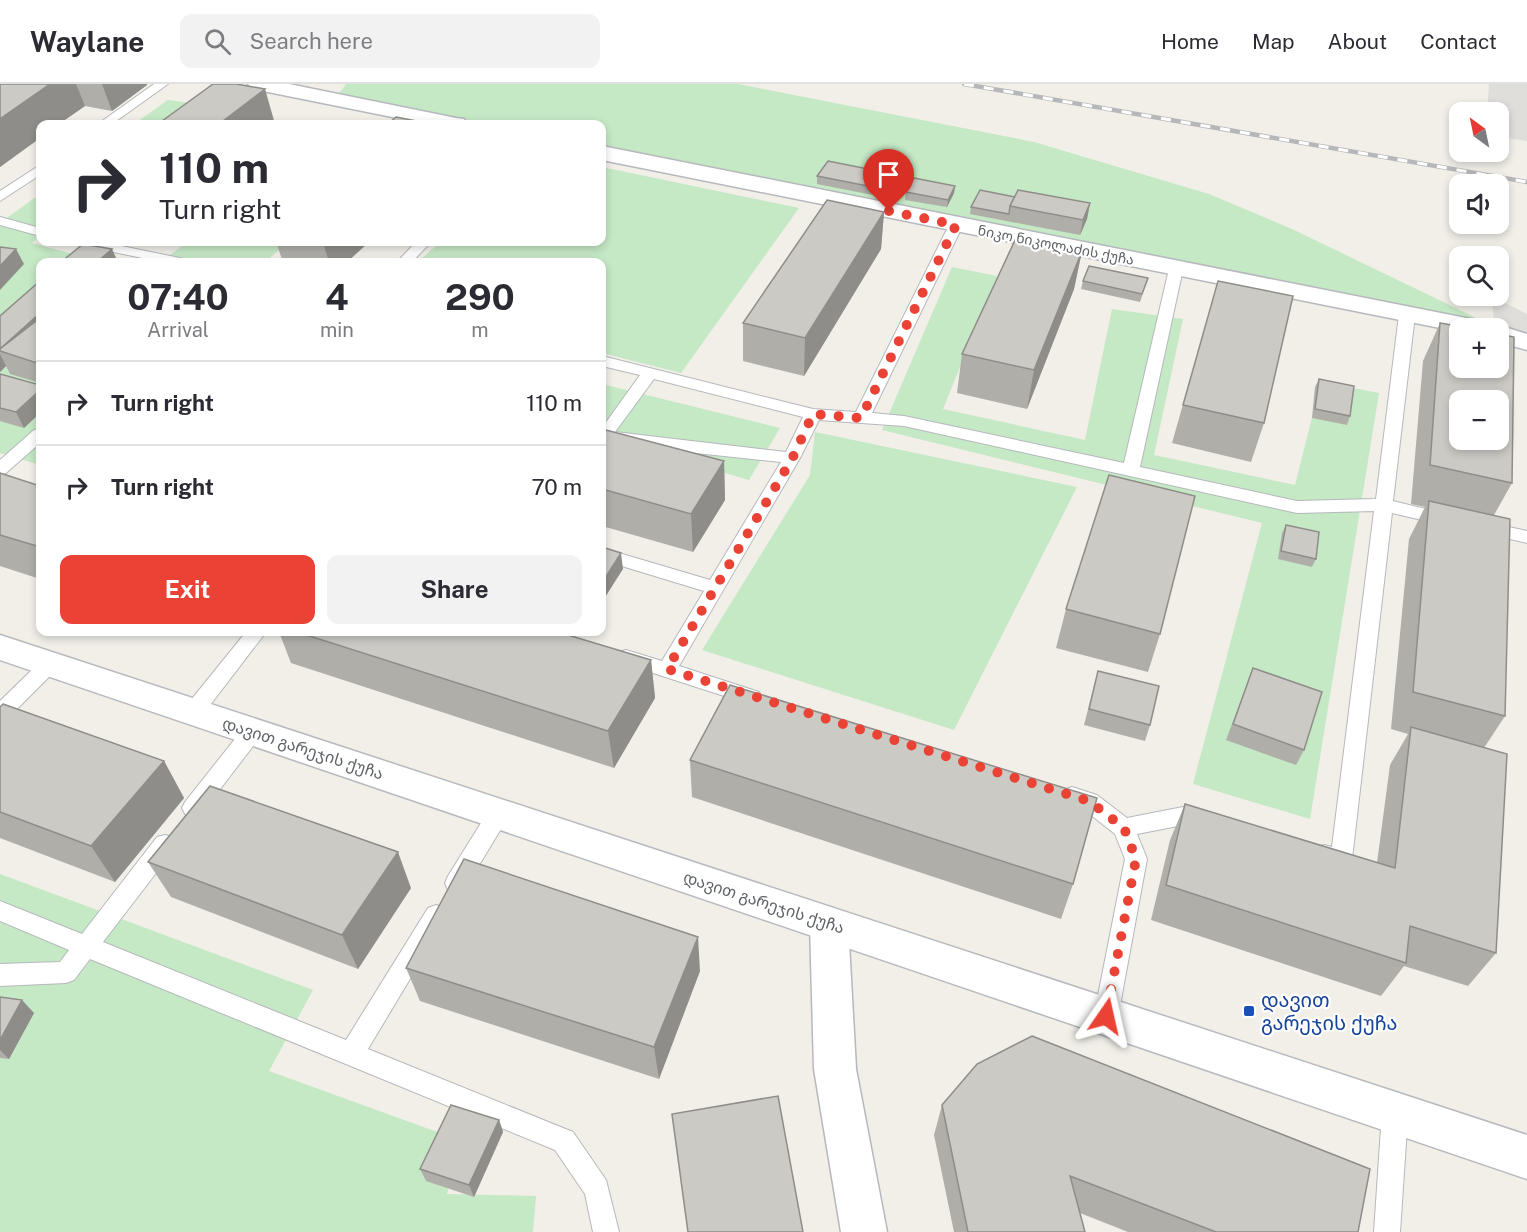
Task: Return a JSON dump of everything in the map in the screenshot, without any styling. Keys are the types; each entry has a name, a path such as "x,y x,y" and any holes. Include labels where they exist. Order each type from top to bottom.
{"street":[{"path":"258,84 436,120"},
{"name":"ნიკო ნიკოლაძის ქუჩა","path":"606,154 1449,323"},
{"name":"დავით გარეჯის ქუჩა","path":"0,647 1527,1157"},
{"path":"829,924 835,1069 864,1232"}],"lane":[{"path":"110,120 162,84"},
{"path":"0,197 36,172"},
{"path":"0,221 36,231"},
{"path":"861,418 956,225"},
{"path":"103,246 161,258"},
{"path":"408,258 420,246"},
{"path":"1131,471 1176,268"},
{"path":"1308,850 1341,859 1407,315"},
{"path":"606,362 813,414 904,421 1297,507 1384,506 1527,537"},
{"path":"606,431 651,373"},
{"path":"667,669 792,459 813,414"},
{"path":"606,436 630,441 792,459"},
{"path":"3,475 36,438"},
{"path":"606,555 715,588"},
{"path":"194,711 253,636"},
{"path":"611,652 767,702"},
{"path":"0,713 50,664"},
{"path":"0,975 66,972 253,731"},
{"path":"1054,790 1089,801 1124,828 1136,859 1106,1016"},
{"path":"351,1054 499,813"},
{"path":"1124,828 1188,815 1221,824"},
{"path":"0,911 564,1141 597,1189 606,1232"},
{"path":"1387,1232 1395,1113"}],"shaded area":[{"path":"1489,84 1527,84 1527,141 1509,138 1509,102 1488,102"},
{"path":"1509,305 1527,314 1527,335 1509,330 1509,318 1494,318 1492,306"}],"green space":[{"path":"346,84 738,84 1034,142 1209,194 1292,229 1476,318 1453,318 1272,279 606,154 606,120 447,120 337,96"},
{"path":"168,100 221,107 203,120 140,120"},
{"path":"606,168 799,208 681,373 606,354 606,258 422,258 436,246 606,246"},
{"path":"36,197 36,240 32,243 36,246 87,258 36,258 36,464 0,453 0,223"},
{"path":"182,246 283,246 270,258 166,258"},
{"path":"952,267 997,276 943,409 1085,440 1112,309 1183,319 1154,455 1295,485 1321,382 1379,393 1310,819 1193,784 1262,523 882,430"},
{"path":"606,385 780,428 749,480 606,439"},
{"path":"815,432 1077,487 954,730 702,650 810,475"},
{"path":"0,874 313,990 269,1071 462,1141 447,1194 536,1196 533,1232 0,1232"}],"building":[{"path":"0,84 50,84 0,119"},
{"path":"213,84 236,84 265,89 224,120 164,120"},
{"path":"396,117 411,120 393,120"},
{"path":"828,161 893,174 883,189 817,176"},
{"path":"914,178 955,186 948,200 906,192"},
{"path":"980,190 1015,197 1009,214 971,207"},
{"path":"1018,190 1090,203 1083,220 1010,206"},
{"path":"827,200 884,212 805,338 743,323"},
{"path":"1016,238 1082,251 1034,370 962,354"},
{"path":"81,246 112,249 102,258 66,258"},
{"path":"0,247 16,249 0,266"},
{"path":"1089,266 1148,278 1142,294 1083,281"},
{"path":"1218,281 1293,296 1264,423 1183,405"},
{"path":"36,284 36,317 0,349 0,316"},
{"path":"36,321 36,363 0,351"},
{"path":"1440,323 1449,324 1449,378 1509,378 1509,336 1514,337 1512,483 1430,465"},
{"path":"0,374 36,384 36,394 16,412 0,408"},
{"path":"1319,379 1354,386 1350,416 1315,409"},
{"path":"606,430 724,461 691,514 606,490"},
{"path":"0,473 36,485 36,546 0,535"},
{"path":"1109,475 1195,496 1160,634 1066,609"},
{"path":"1429,501 1510,519 1505,716 1413,692"},
{"path":"1286,525 1319,532 1316,559 1281,551"},
{"path":"606,548 621,553 606,577"},
{"path":"310,636 571,636 651,660 608,731"},
{"path":"1253,668 1322,692 1304,750 1233,724"},
{"path":"1098,671 1159,686 1150,725 1089,709"},
{"path":"730,685 1097,798 1073,884 690,760"},
{"path":"3,704 164,761 91,846 0,812 0,707"},
{"path":"1411,727 1507,754 1496,953 1410,926 1406,963 1166,885 1185,804 1395,868"},
{"path":"210,786 398,852 342,935 148,862"},
{"path":"464,859 698,937 654,1047 406,968"},
{"path":"0,997 22,1000 0,1040"},
{"path":"1032,1036 1370,1169 1358,1232 1216,1232 1070,1176 1085,1232 968,1232 942,1105 977,1064"},
{"path":"778,1096 803,1232 688,1232 672,1114"},
{"path":"451,1105 499,1120 469,1185 420,1169"}],"railway":[{"path":"964,84 1527,182"}],"place":[{"name":"დავით გარეჯის ქუჩა","path":"1249,1011"}],"route":[{"path":"889,211 956,225 861,418 813,414 792,459 667,669 687,678 1089,801 1124,828 1136,859 1106,1016"}]}
